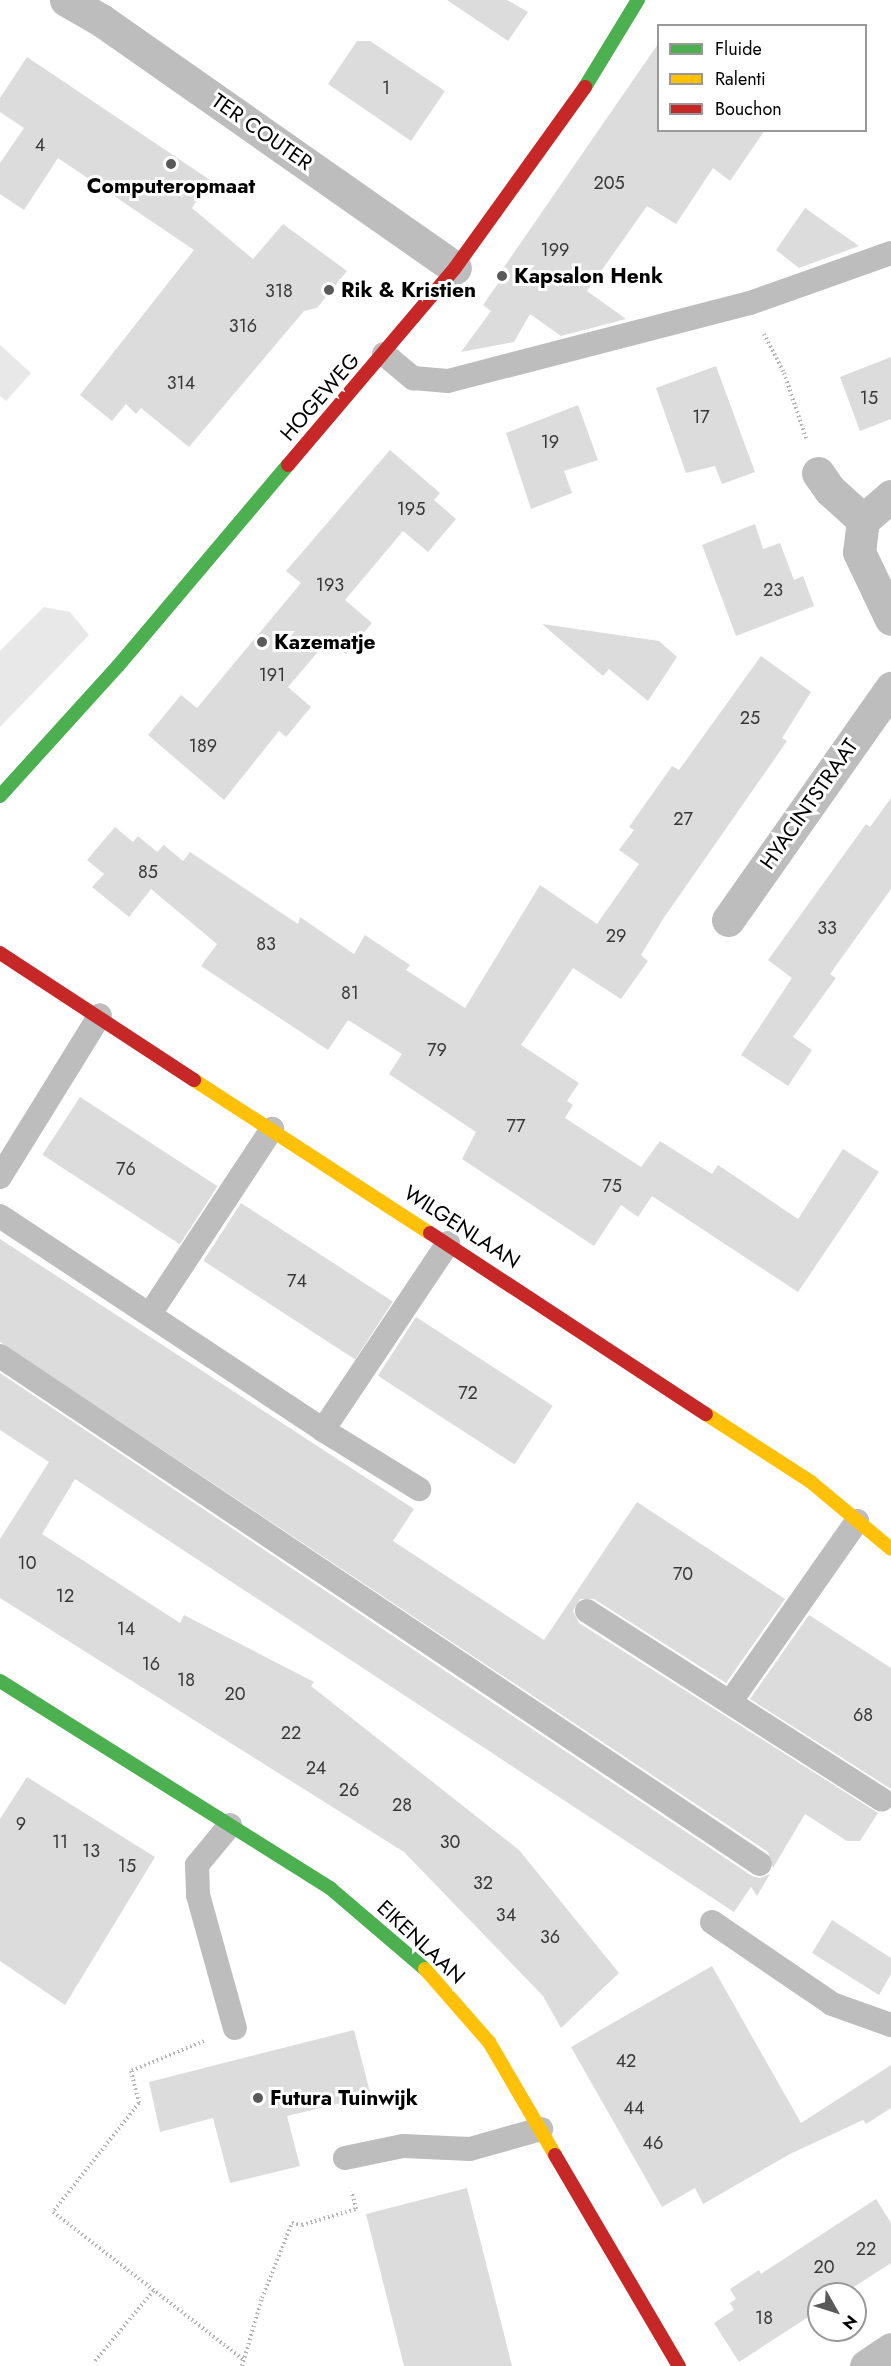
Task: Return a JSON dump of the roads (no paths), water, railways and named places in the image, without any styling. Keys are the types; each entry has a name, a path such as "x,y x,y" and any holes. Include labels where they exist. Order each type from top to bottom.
{"street":[{"name":"TER COUTER","path":"66,0 110,26 454,268"},
{"name":"HOGEWEG","path":"0,796 118,666 384,354 454,268 518,185 615,43 638,0"},
{"path":"818,473 831,490 863,520"},
{"path":"891,496 863,520 859,552 891,619"},
{"name":"HYACINTSTRAAT","path":"728,920 891,688"},
{"name":"WILGENLAAN","path":"0,954 100,1016 811,1482 891,1549"},
{"name":"EIKENLAAN","path":"0,1681 330,1888 425,1969 489,2042 679,2366"},
{"path":"866,2366 891,2349"}],"lane":[{"path":"384,354 413,378 448,381 750,303 891,254"},
{"path":"0,1177 100,1016"},
{"path":"150,1314 272,1129"},
{"path":"0,1216 323,1430 419,1489"},
{"path":"323,1430 448,1243"},
{"path":"0,1356 760,1864"},
{"path":"731,1701 857,1521"},
{"path":"587,1611 731,1701 882,1800"},
{"path":"230,1825 197,1865 198,1895 235,2028"},
{"path":"712,1922 832,2004 891,2025"},
{"path":"345,2158 403,2146 470,2149 541,2129"}],"place":[{"name":"Computeropmaat","path":"171,164"},
{"name":"Kapsalon Henk","path":"502,276"},
{"name":"Rik & Kristien","path":"329,290"},
{"name":"Kazematje","path":"262,642"},
{"name":"Futura Tuinwijk","path":"258,2098"}]}
